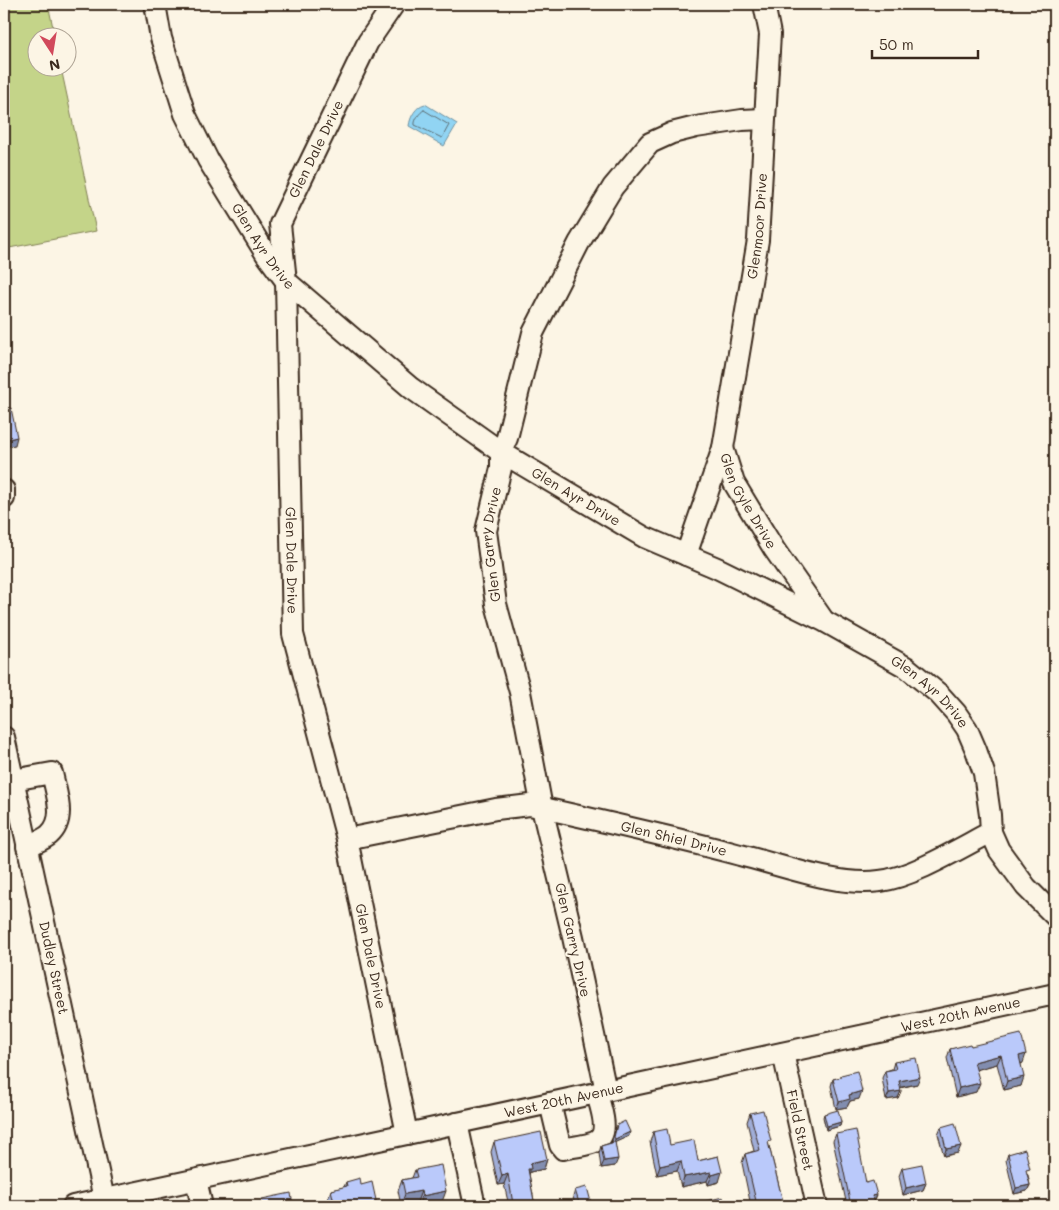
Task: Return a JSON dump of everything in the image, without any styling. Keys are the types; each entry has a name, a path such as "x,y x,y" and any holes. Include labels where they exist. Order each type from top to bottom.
{"street":[{"name":"Glen Ayr Drive","path":"155,4 161,38 185,114 212,167 266,254 286,281 411,388 501,452 644,537 717,568 824,621 906,668 939,694 956,712 967,729 984,773 990,815 990,832 999,850 1026,887 1055,916"},
{"name":"Glen Dale Drive","path":"394,4 368,42 280,224 286,281 293,634 347,839 407,1134"},
{"name":"Glenmoor Drive","path":"723,448 758,240 770,34 764,4"},
{"name":"Glen Garry Drive","path":"550,1103 560,1145 563,1149 597,1141 602,1135 604,1124 601,1092 573,937 542,808 520,692 496,604 486,531 501,468 501,452 507,438 533,332 579,243 613,187 650,143 672,133 742,120 764,119"},
{"name":"Glen Gyle Drive","path":"686,555 723,448"},
{"name":"Glen Gyle Drive","path":"723,448 734,483 774,549 824,621"},
{"path":"4,490 4,498"},
{"name":"Dudley Street","path":"4,737 104,1200"},
{"path":"13,780 52,774 60,812 56,824 49,834 27,847"},
{"name":"Glen Shiel Drive","path":"347,839 496,809 530,805 819,875 862,882 881,881 905,874 990,832"},
{"name":"West 20th Avenue","path":"73,1206 1055,994"},
{"name":"Field Street","path":"783,1053 817,1206"},
{"path":"457,1123 475,1206"},
{"path":"196,1180 202,1206"}],"green space":[{"path":"4,4 48,4 53,28 28,28 28,78 63,78 96,231 4,249"}],"water":[{"path":"425,104 457,124 444,146 409,126 414,112"}],"building":[{"path":"11,408 17,437 4,440 4,410"},
{"path":"1021,1034 1026,1054 1019,1056 1024,1077 1007,1081 1001,1055 974,1062 980,1083 959,1088 950,1049"},
{"path":"916,1058 920,1077 899,1081 901,1091 889,1093 885,1071 896,1069 894,1062"},
{"path":"857,1071 862,1091 849,1095 850,1099 839,1102 833,1079"},
{"path":"763,1110 771,1141 768,1142 784,1206 754,1206 753,1202 756,1201 745,1154 760,1150 750,1113"},
{"path":"838,1110 841,1122 827,1126 824,1114"},
{"path":"625,1121 630,1132 615,1139 617,1125"},
{"path":"955,1123 961,1146 946,1149 941,1127"},
{"path":"667,1129 670,1145 694,1140 698,1161 718,1156 722,1172 712,1175 711,1172 684,1177 681,1161 660,1166 653,1132"},
{"path":"856,1130 866,1183 873,1181 877,1195 872,1196 875,1206 851,1206 836,1134"},
{"path":"541,1132 547,1159 530,1163 531,1169 528,1169 535,1206 511,1206 513,1204 508,1174 502,1176 494,1142"},
{"path":"615,1142 618,1159 604,1161 601,1146"},
{"path":"1025,1149 1030,1169 1026,1170 1030,1185 1016,1188 1008,1154"},
{"path":"922,1164 926,1183 906,1188 902,1168"},
{"path":"441,1165 446,1191 422,1196 421,1191 405,1194 402,1180 417,1177 415,1170"},
{"path":"360,1178 361,1185 372,1182 377,1205 335,1206 331,1190 347,1186 346,1182"},
{"path":"587,1187 592,1206 580,1206 575,1190"},
{"path":"291,1193 293,1206 250,1206 263,1204 262,1199"},
{"path":"723,1197 725,1206 708,1206 706,1201"}]}
